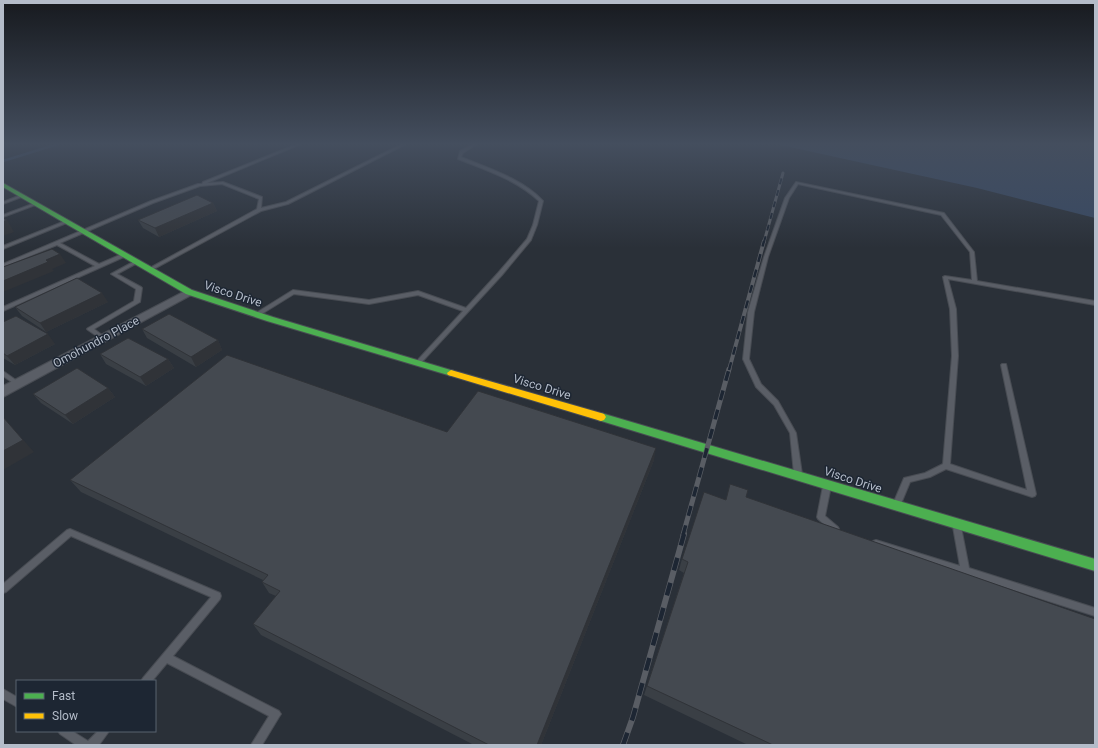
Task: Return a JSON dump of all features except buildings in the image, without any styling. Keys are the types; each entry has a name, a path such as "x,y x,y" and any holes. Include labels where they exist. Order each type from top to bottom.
{"street":[{"name":"Visco Drive","path":"3,185 188,292 418,363 827,484 896,507 956,523 1095,565"},
{"name":"Omohundro Place","path":"3,392 188,292"}],"lane":[{"path":"3,266 152,202 214,179"},
{"path":"150,270 259,210 287,203 335,179"},
{"path":"418,363 500,274 529,239 535,225 541,201 535,193 507,179"},
{"path":"199,185 222,183 261,198 259,210"},
{"path":"798,476 793,433 776,403 758,385 746,359 751,312 766,257 787,198 797,183 942,214 972,252 975,282"},
{"path":"3,203 22,196"},
{"path":"3,216 36,204"},
{"path":"3,248 67,222"},
{"path":"57,243 99,266"},
{"path":"3,309 124,255"},
{"path":"104,338 90,329 137,302 139,288 113,274 138,262"},
{"path":"946,466 955,356 953,309 945,277 1095,303"},
{"path":"258,314 294,292 369,302 418,293 467,310"},
{"path":"896,507 907,480 927,475 946,466 1032,494 1004,365"},
{"path":"3,373 18,384"},
{"path":"827,484 821,517 833,529 840,531"},
{"path":"956,523 966,571"},
{"path":"3,589 70,532 217,596 147,680"},
{"path":"870,540 1095,612"},
{"path":"166,657 276,714 256,745"},
{"path":"3,694 16,701"},
{"path":"65,732 85,745"},
{"path":"92,745 103,732"}],"water":[{"path":"935,179 1095,179 1095,218"}],"railway":[{"path":"764,242 781,179"},
{"path":"729,370 764,241"},
{"path":"683,535 729,369"},
{"path":"623,745 633,717 684,534"}],"traffic: fast":[{"path":"3,185 189,292 270,319 451,373"},
{"path":"601,417 1095,565"}],"traffic: slow":[{"path":"451,373 601,417"}]}
